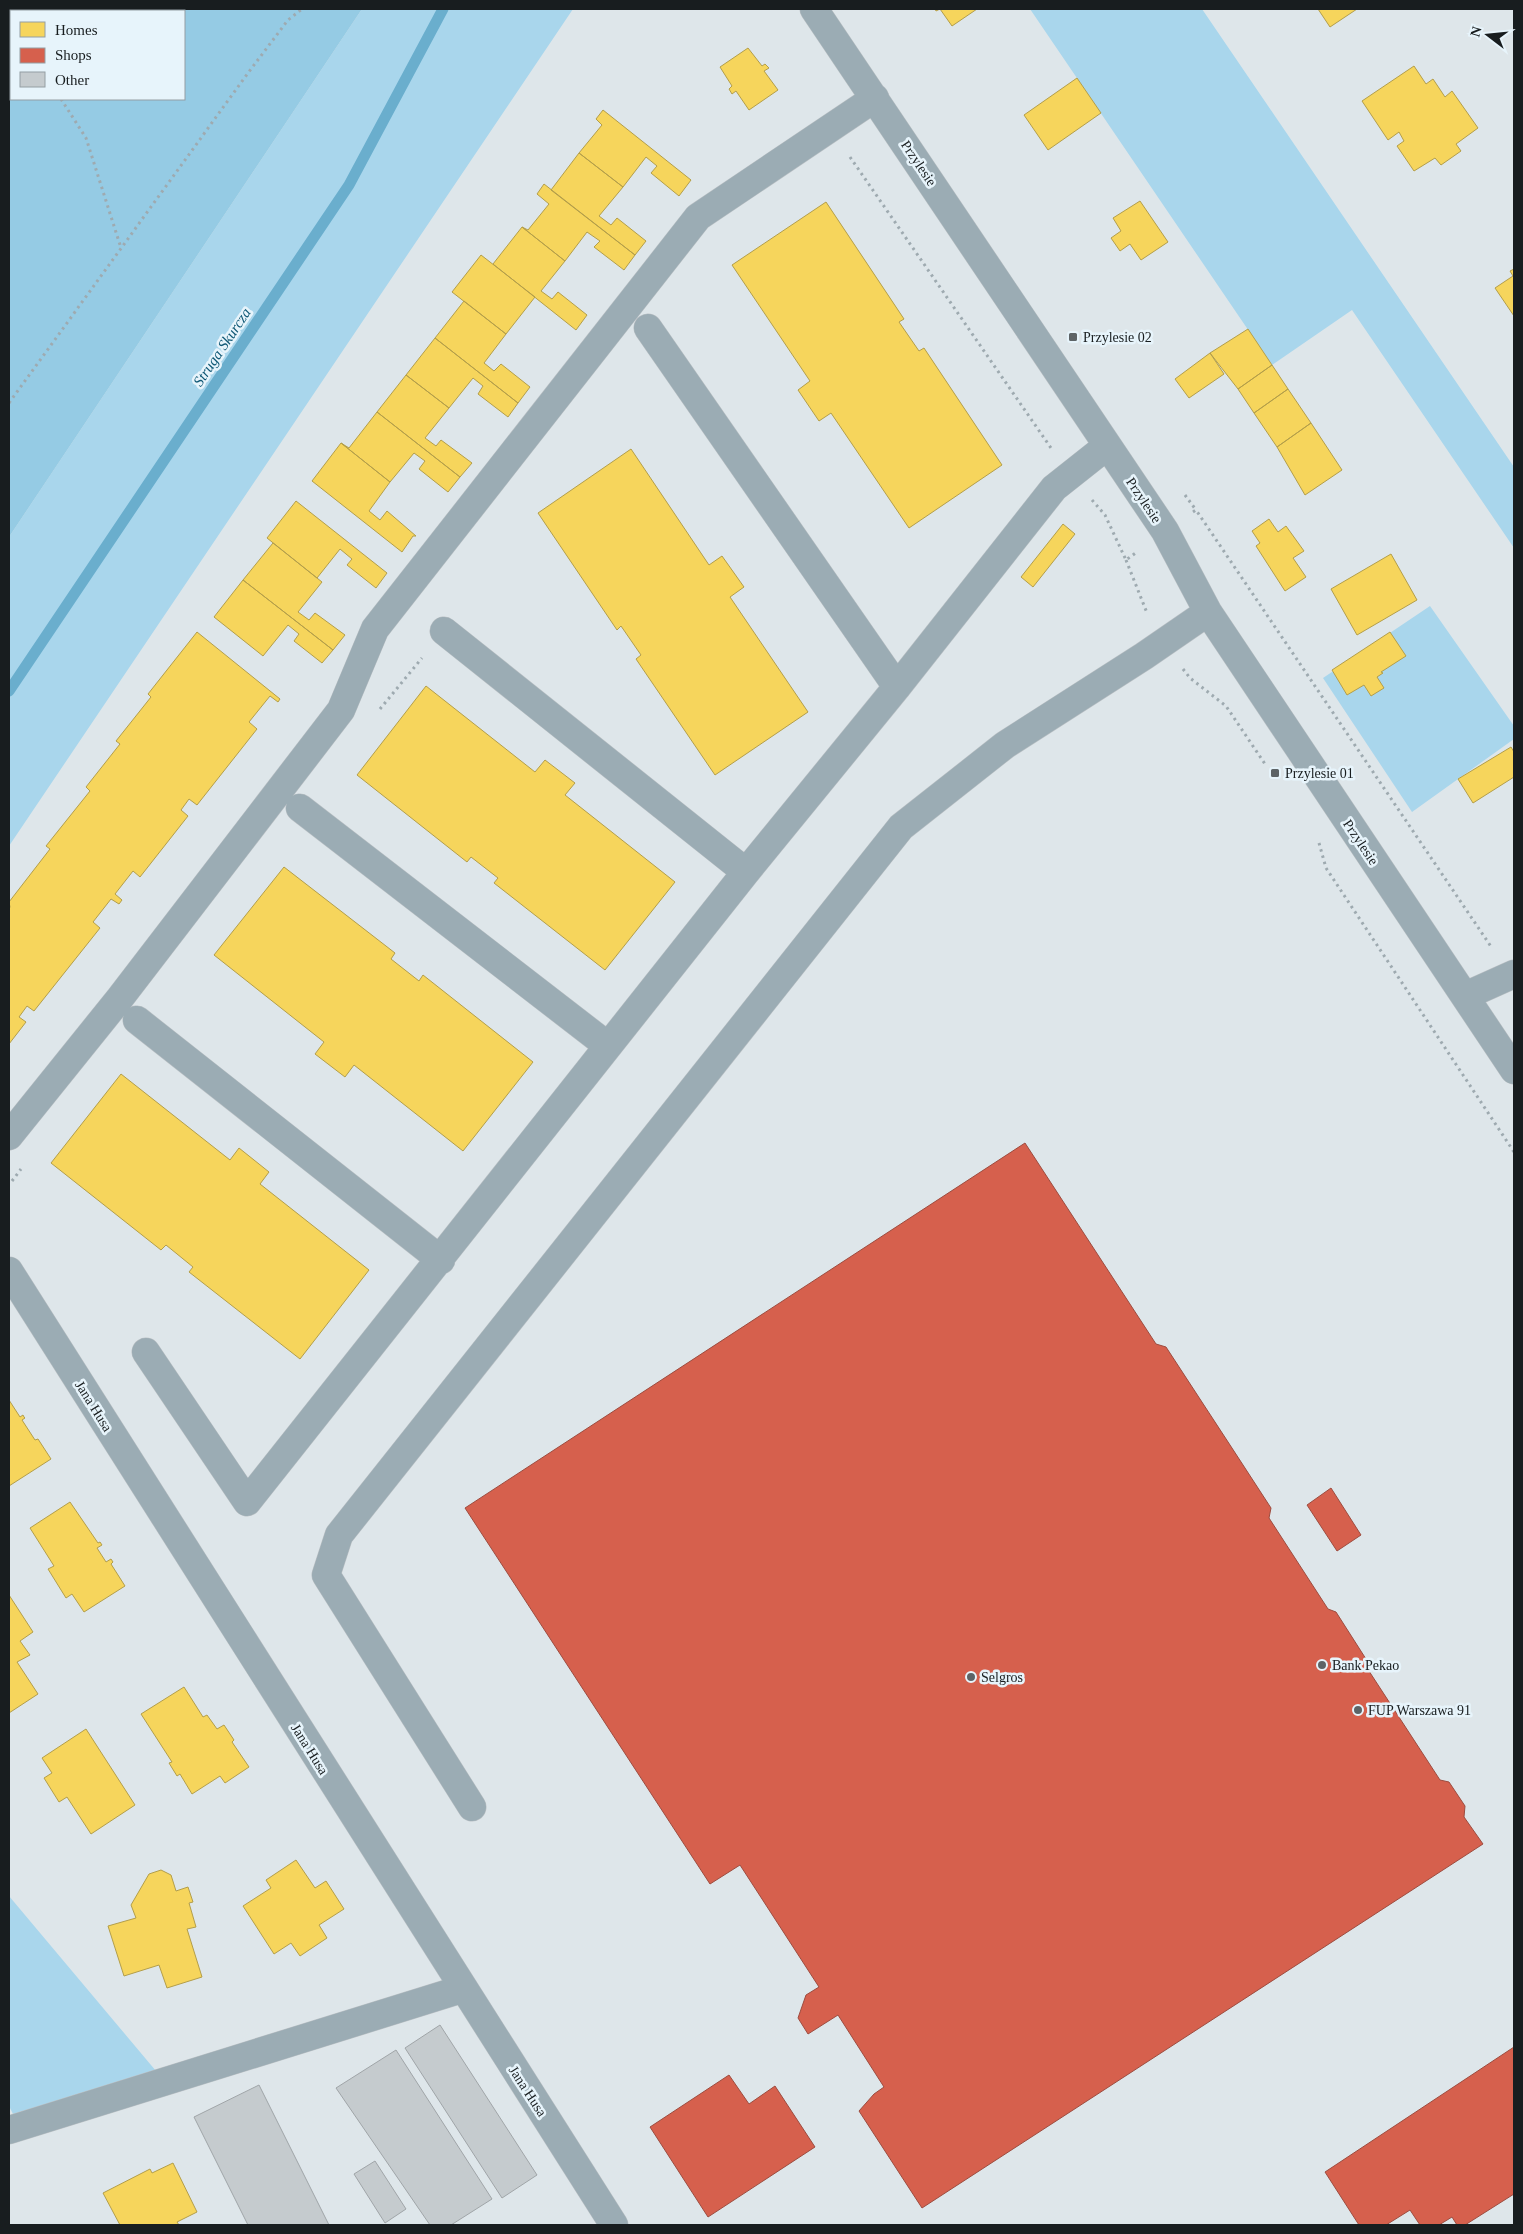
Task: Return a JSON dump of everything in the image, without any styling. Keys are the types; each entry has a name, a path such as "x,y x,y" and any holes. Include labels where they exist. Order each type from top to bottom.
{"street":[{"name":"Przylesie","path":"814,9 1165,531 1208,612 1514,1070"},
{"path":"9,1136 120,998 341,710 375,629 698,217 875,98"},
{"path":"648,328 897,687"},
{"path":"146,1352 247,1502 746,872 897,687 1054,488 1107,446"},
{"path":"472,1807 326,1574 339,1535 901,827 1005,745 1208,612"},
{"path":"444,631 746,872"},
{"path":"300,808 608,1046"},
{"path":"1465,996 1514,974"},
{"path":"137,1020 440,1260"},
{"name":"Jana Husa","path":"9,1271 462,1989 614,2225"},
{"path":"9,2130 462,1989"}],"path":[{"path":"9,403 265,50 288,20 302,9"},
{"path":"62,100 86,138 121,248"},
{"path":"1126,560 1145,609 1164,642 1190,678 1226,706 1270,771"},
{"path":"375,716 444,631"},
{"path":"1314,836 1319,845 1326,868 1514,1152"},
{"path":"12,1181 24,1165"}],"shaded area":[{"path":"9,9 362,9 9,537"},
{"path":"362,9 573,9 9,846 9,537"},
{"path":"1030,9 1202,9 1514,467 1514,548 1352,310 1272,365"},
{"path":"1430,606 1514,726 1514,739 1412,812 1323,678"},
{"path":"9,1896 156,2071 13,2114 9,2106"}],"building: Homes":[{"path":"940,9 977,9 952,26"},
{"path":"1318,9 1357,9 1330,27"},
{"path":"748,48 762,66 765,64 769,68 764,71 778,90 749,110 736,91 732,94 729,89 732,86 720,67"},
{"path":"1414,66 1426,84 1433,79 1445,97 1452,91 1478,128 1456,144 1461,151 1441,165 1435,158 1414,171 1397,146 1404,141 1399,132 1388,140 1362,101"},
{"path":"1077,78 1101,113 1048,150 1024,115"},
{"path":"603,110 691,180 679,196 651,173 657,166 646,157 623,187 579,153 602,125 596,119"},
{"path":"579,153 623,187 599,216 611,225 617,218 646,241 635,255 551,190"},
{"path":"544,184 635,255 624,270 594,247 600,241 587,232 565,261 522,227 528,230 549,204 537,194"},
{"path":"1140,201 1168,242 1141,260 1130,244 1120,251 1111,238 1121,231 1113,218"},
{"path":"826,202 904,319 899,322 919,351 924,348 1002,465 909,528 831,413 819,421 798,390 810,381 732,265"},
{"path":"522,227 565,261 541,291 552,299 558,292 587,315 576,330 493,264"},
{"path":"481,255 535,297 506,334 452,292"},
{"path":"1514,269 1514,316 1495,288 1513,276 1510,271"},
{"path":"464,301 506,334 484,363 494,371 501,364 530,387 518,403 435,338"},
{"path":"1248,329 1272,365 1238,389 1210,353"},
{"path":"435,338 518,403 508,417 478,394 483,386 473,378 449,408 406,375"},
{"path":"1210,353 1224,374 1189,398 1175,379"},
{"path":"1272,365 1288,389 1254,413 1238,389"},
{"path":"406,375 449,408 425,438 436,446 441,440 472,463 460,477 377,412"},
{"path":"1288,389 1311,423 1277,447 1254,413"},
{"path":"377,412 460,477 448,492 419,469 425,461 414,453 390,482 341,443 349,448"},
{"path":"1311,423 1342,470 1305,495 1277,447"},
{"path":"341,443 390,482 369,511 380,520 387,511 416,536 413,536 402,552 312,481"},
{"path":"631,449 709,565 722,556 744,587 730,597 808,712 715,775 636,659 641,655 621,626 617,630 538,513"},
{"path":"296,501 387,573 376,588 347,565 352,559 340,549 317,578 267,538"},
{"path":"1269,519 1278,532 1286,526 1304,551 1293,558 1306,577 1285,591 1256,546 1260,543 1252,531"},
{"path":"1063,524 1075,534 1033,587 1021,577"},
{"path":"273,543 322,582 298,612 309,620 315,613 345,635 333,650 243,580"},
{"path":"1391,554 1417,600 1357,635 1331,589"},
{"path":"243,580 333,650 322,663 294,641 299,634 288,625 263,656 214,617"},
{"path":"197,632 280,699 278,702 270,696 249,722 257,729 197,805 189,799 181,810 188,816 140,877 133,871 115,894 122,900 119,904 111,899 93,922 100,928 34,1011 27,1006 19,1017 26,1022 9,1044 9,902 50,849 46,846 90,791 86,787 120,744 116,741 151,697 148,694"},
{"path":"1390,632 1406,656 1381,672 1383,673 1377,677 1384,688 1371,696 1364,685 1347,695 1332,670"},
{"path":"426,686 535,772 545,760 575,783 565,795 675,882 605,970 494,883 498,878 471,857 467,862 357,775"},
{"path":"1511,747 1514,752 1514,777 1473,803 1458,779"},
{"path":"284,867 395,953 391,959 419,981 423,975 533,1062 463,1151 354,1065 345,1077 315,1054 324,1042 214,955"},
{"path":"121,1074 230,1160 239,1148 269,1172 260,1184 369,1270 300,1359 189,1272 193,1267 166,1245 161,1250 51,1163"},
{"path":"9,1400 20,1417 23,1415 25,1418 22,1420 35,1440 38,1439 51,1459 9,1486"},
{"path":"70,1502 98,1543 100,1542 102,1545 97,1548 106,1562 111,1559 113,1562 111,1564 125,1586 84,1612 72,1594 66,1598 48,1569 54,1566 30,1528"},
{"path":"9,1595 33,1632 20,1641 30,1655 17,1662 38,1694 9,1713"},
{"path":"184,1687 203,1717 207,1715 217,1729 224,1725 234,1740 232,1742 249,1767 225,1783 220,1776 192,1794 180,1774 177,1776 169,1763 172,1762 141,1714"},
{"path":"86,1729 135,1805 91,1834 67,1797 59,1802 44,1778 52,1773 42,1758"},
{"path":"296,1860 315,1888 326,1881 344,1909 319,1925 327,1938 300,1956 291,1943 274,1954 243,1906 271,1888 266,1880"},
{"path":"161,1870 171,1875 176,1891 188,1887 193,1902 189,1903 196,1927 187,1929 202,1977 167,1988 159,1965 124,1976 108,1926 136,1918 131,1905 149,1874"},
{"path":"173,2163 197,2212 177,2222 179,2225 120,2225 103,2193 150,2169 152,2173"}],"building: Shops":[{"path":"1025,1143 1156,1344 1166,1347 1271,1508 1269,1518 1328,1609 1336,1612 1366,1659 1367,1668 1440,1780 1449,1782 1465,1806 1464,1817 1483,1844 922,2208 859,2111 874,2094 884,2087 838,2015 808,2034 798,2018 806,1995 819,1987 740,1865 710,1884 465,1508"},
{"path":"1331,1488 1361,1535 1337,1551 1307,1505"},
{"path":"1514,2047 1514,2194 1465,2225 1457,2225 1452,2217 1439,2225 1420,2225 1410,2210 1386,2225 1359,2225 1325,2172"},
{"path":"729,2075 749,2104 775,2086 815,2147 708,2217 650,2127"}],"building: Other":[{"path":"440,2025 537,2175 502,2198 405,2048"},
{"path":"396,2050 492,2199 451,2225 430,2225 336,2088"},
{"path":"259,2085 329,2225 248,2225 194,2117"},
{"path":"375,2161 406,2209 385,2223 354,2174"}],"waterway":[{"name":"Struga Skurcza","path":"9,691 349,185 443,9"}],"place":[{"name":"Przylesie 02","path":"1073,337"},
{"name":"Przylesie 01","path":"1275,773"},
{"name":"Bank Pekao","path":"1322,1665"},
{"name":"Selgros","path":"971,1677"},
{"name":"FUP Warszawa 91","path":"1358,1710"}]}
